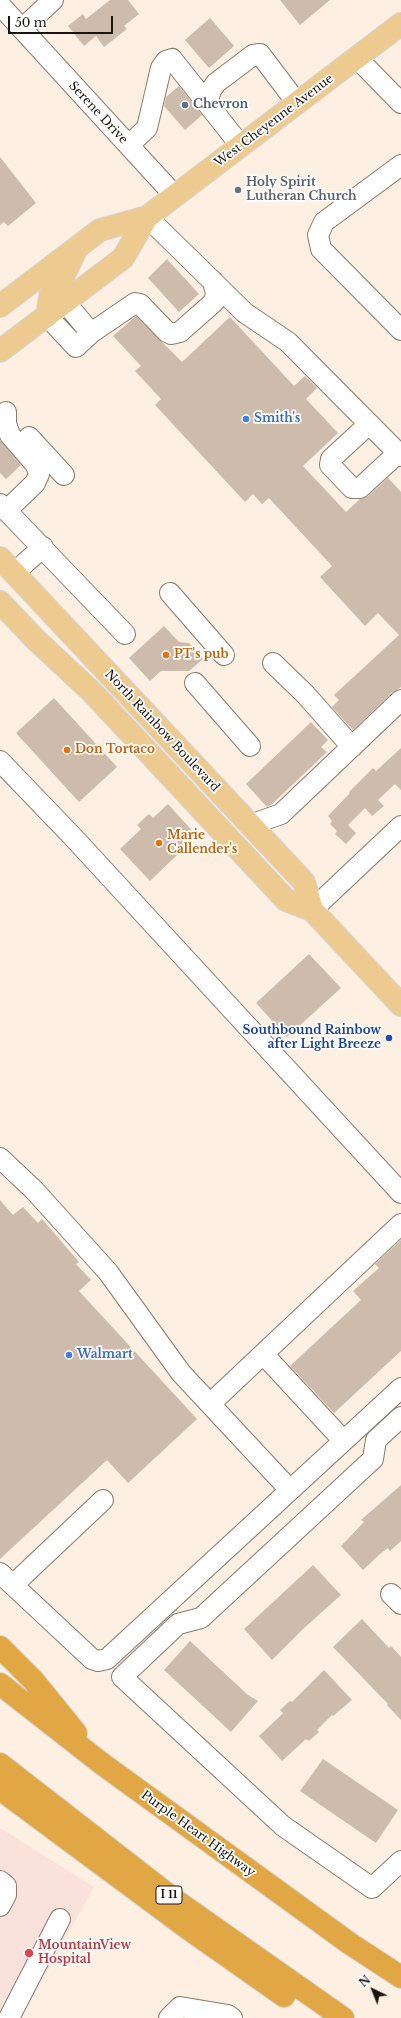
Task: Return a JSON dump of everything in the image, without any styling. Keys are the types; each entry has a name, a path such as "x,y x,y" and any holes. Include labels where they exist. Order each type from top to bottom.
{"highway":[{"path":"0,1647 33,1680 101,1763"},
{"name":"Purple Heart Highway","path":"0,1684 101,1763 349,1943 401,1977"},
{"name":"I 11","path":"0,1764 175,1900 343,2018"},
{"path":"0,1789 190,1930 317,2018"}],"main road":[{"name":"West Cheyenne Avenue","path":"0,306 77,249 100,230 147,217 401,24"},
{"name":"West Cheyenne Avenue","path":"0,351 123,258 147,217"},
{"path":"47,316 50,296 62,279 77,249"},
{"name":"North Rainbow Boulevard","path":"7,565 304,882 312,910"},
{"name":"North Rainbow Boulevard","path":"0,602 36,640 92,692 286,900 312,910 401,1005"},
{"path":"163,767 181,752"}],"street":[{"path":"22,29 53,0"},
{"name":"Serene Drive","path":"0,5 175,196"},
{"path":"207,103 211,90 216,82 253,55 260,54 297,103"},
{"path":"357,58 401,103"},
{"path":"129,145 147,128 161,68 166,61 172,59 241,146"},
{"path":"401,165 324,222 318,235 321,249 401,330"},
{"path":"147,217 214,280 245,313 288,342 370,424 400,455 360,488 352,488 330,465 331,459 370,424"},
{"path":"47,316 76,346 91,333 135,303 140,304 167,332 171,334 180,332 214,302 216,294 214,280"},
{"path":"65,302 91,333"},
{"path":"3,409 64,475"},
{"path":"3,409 10,435 36,465 39,474 35,483 3,507 125,634"},
{"path":"7,565 43,547"},
{"path":"170,593 224,656"},
{"path":"274,663 305,694 352,746"},
{"path":"195,683 250,746"},
{"path":"250,825 282,814 401,700"},
{"path":"0,761 73,837 401,1193"},
{"path":"312,910 398,835"},
{"path":"0,1158 34,1190 108,1272 181,1372 290,1490"},
{"path":"210,1404 401,1224"},
{"path":"266,1351 266,1357 340,1437 348,1437"},
{"path":"103,1500 6,1579 92,1659 98,1661 107,1659 401,1388"},
{"path":"401,1417 376,1440 372,1459 361,1470 201,1618 178,1624 122,1677 283,1826 372,1888 401,1861"},
{"path":"0,1881 6,1886 6,1895 0,1906"},
{"path":"9,2018 60,1919"},
{"path":"175,2014 228,2015 232,2018"}],"shaded area":[{"name":"MountainView Hospital","path":"0,1828 94,1887 21,2018 0,2018"}],"building":[{"path":"110,0 128,0 139,14 124,26 127,29 104,47 96,36 84,46 68,26 83,14 86,19"},
{"path":"280,0 330,0 300,25"},
{"path":"210,18 234,46 209,68 185,40"},
{"path":"179,86 202,115 185,130 164,106 166,97"},
{"path":"0,157 36,203 8,226 4,222 0,225"},
{"path":"167,259 199,294 179,312 148,278"},
{"path":"136,316 182,362 230,317 294,386 305,376 317,388 306,399 338,433 303,466 346,512 360,499 368,496 388,478 401,492 401,687 393,692 353,730 332,707 339,700 334,695 399,635 378,613 365,626 320,577 332,566 269,498 262,504 253,494 245,502 155,405 161,399 135,371 141,366 113,336"},
{"path":"0,440 21,465 6,479 0,473"},
{"name":"PT's pub","path":"164,626 179,642 189,643 203,659 189,671 161,671 150,681 129,658"},
{"name":"Don Tortaco","path":"54,698 117,767 79,802 16,733"},
{"path":"311,722 328,740 321,747 327,752 271,805 267,807 246,784"},
{"path":"401,748 401,790 395,784 378,800 384,806 372,816 365,808 348,825 356,833 346,844 335,834 337,831 330,824 332,821 328,816 373,768 376,771"},
{"name":"Marie Callender's","path":"168,804 197,836 150,881 120,849 141,829 137,825 149,814 153,818"},
{"path":"309,954 341,988 287,1037 256,1003"},
{"name":"Walmart","path":"0,1200 13,1215 23,1207 38,1223 42,1219 79,1262 76,1264 91,1280 79,1291 197,1419 128,1483 107,1460 0,1559"},
{"path":"401,1240 401,1351 334,1413 290,1366 361,1300 353,1291 379,1268 375,1264"},
{"path":"401,1485 401,1541 390,1551 388,1548 380,1554 363,1570 341,1546 364,1522 361,1520"},
{"path":"313,1565 341,1595 303,1629 272,1660 244,1629"},
{"path":"362,1619 389,1648 391,1646 401,1657 401,1720 387,1705 388,1704 333,1647"},
{"path":"190,1641 248,1695 258,1701 231,1732 164,1670"},
{"path":"324,1670 352,1700 333,1716 332,1715 317,1730 319,1732 309,1741 306,1739 282,1761 259,1736 283,1713 280,1710 290,1701 292,1702"},
{"path":"323,1759 398,1810 376,1843 300,1791"}],"place":[{"name":"Chevron","path":"185,105"},
{"name":"Holy Spirit Lutheran Church","path":"238,190"},
{"name":"Smith's","path":"246,419"},
{"name":"PT's pub","path":"166,655"},
{"name":"Don Tortaco","path":"67,750"},
{"name":"Marie Callender's","path":"159,843"},
{"name":"Southbound Rainbow after Light Breeze","path":"389,1038"},
{"name":"Walmart","path":"69,1355"},
{"name":"MountainView Hospital","path":"29,1953"}]}
